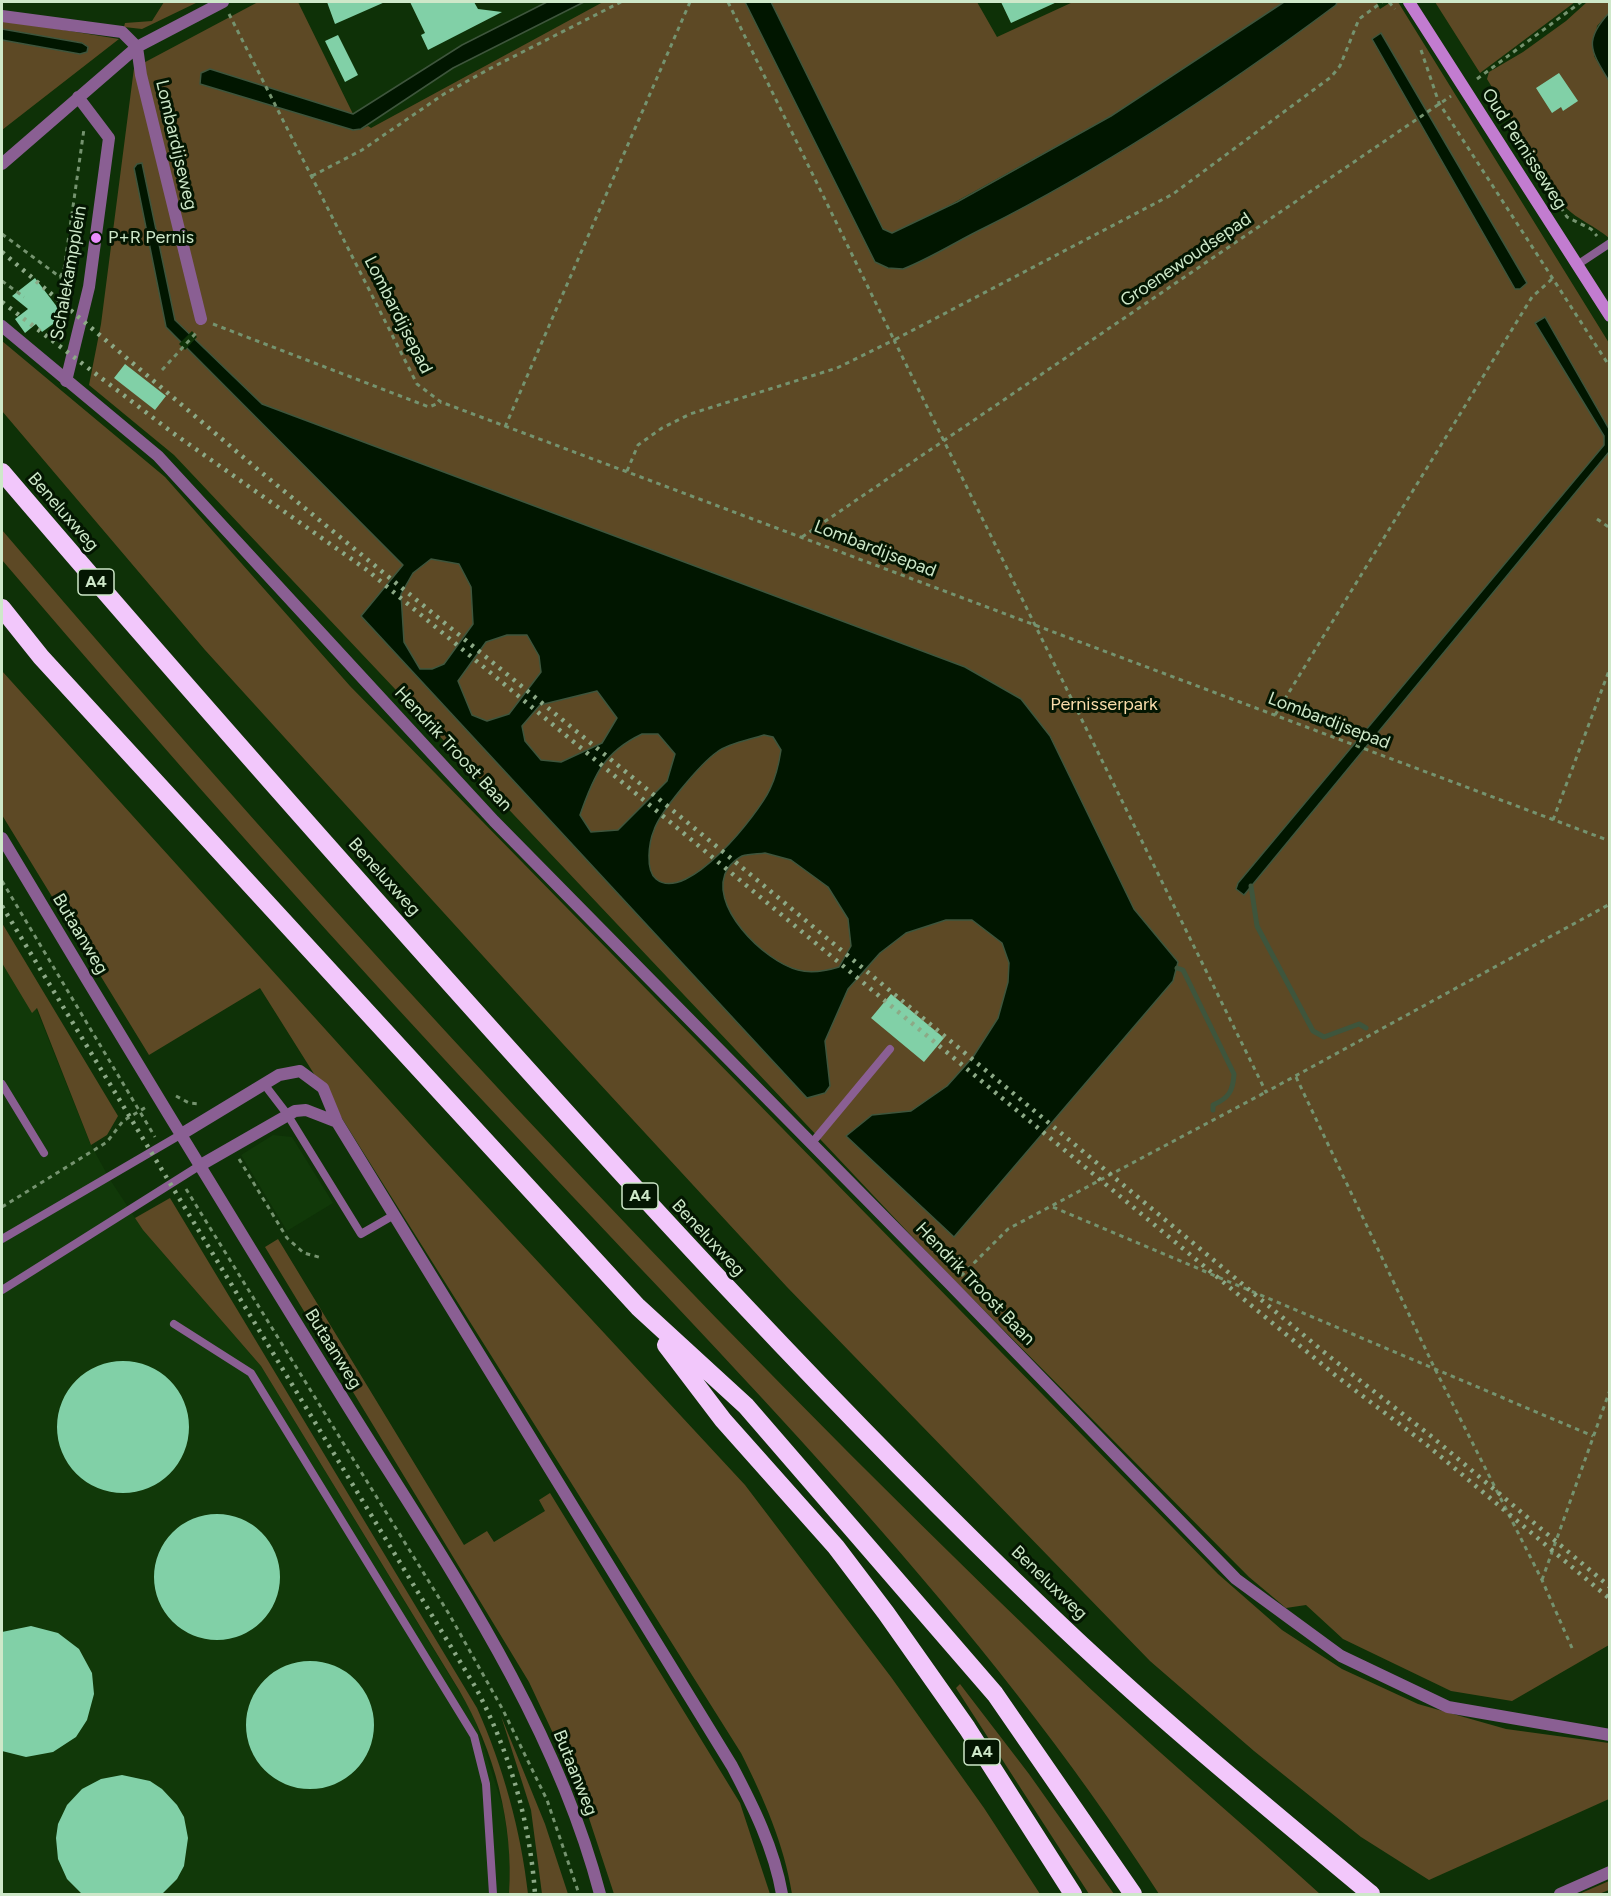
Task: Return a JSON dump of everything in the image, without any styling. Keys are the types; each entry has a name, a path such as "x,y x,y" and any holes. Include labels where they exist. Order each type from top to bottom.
{"highway":[{"name":"Beneluxweg","path":"2,472 190,692 640,1196 824,1390 1049,1615 1248,1791 1371,1894"},
{"name":"A4","path":"2,608 41,657 638,1307 746,1406 995,1694 1133,1894"},
{"name":"A4","path":"638,1307 723,1420 836,1547 886,1613 967,1728 1073,1894"}],"street":[{"path":"2,164 137,47 220,2"},
{"name":"Oud Pernisseweg","path":"1409,2 1610,316"},
{"path":"2,16 50,25 122,32 137,47"},
{"name":"Lombardijseweg","path":"137,47 141,75 201,319"},
{"name":"Schalekampplein","path":"2,326 66,381 89,287 109,138 78,97"},
{"name":"Hendrik Troost Baan","path":"66,381 158,456 494,821 951,1285 1236,1579 1341,1656 1448,1707 1610,1735"},
{"name":"Butaanweg","path":"2,838 180,1135 471,1606 532,1714 572,1809 600,1894"},
{"path":"180,1135 279,1075 300,1071 310,1076 323,1088 337,1122 732,1766 761,1825 782,1894"},
{"path":"199,1166 287,1114 306,1110 337,1122"},
{"path":"1560,1894 1610,1872"}],"lane":[{"path":"1577,264 1607,245"},
{"path":"811,1144 890,1049"},
{"path":"2,1084 44,1152"},
{"path":"264,1084 287,1114 361,1234 394,1215"},
{"path":"2,1239 180,1135"},
{"path":"2,1290 199,1166"},
{"path":"174,1324 251,1373 474,1736 486,1784 493,1894"}],"path":[{"name":"Lombardijsepad","path":"220,2 227,10 417,384 441,402 1610,841"},
{"path":"312,176 362,150 444,94 490,68 621,2"},
{"path":"505,427 690,2"},
{"path":"728,2 1266,1092"},
{"path":"627,471 638,445 662,428 690,414 837,368 1173,194 1331,77 1340,66 1359,20 1382,2"},
{"path":"1389,2 1395,10"},
{"name":"Groenewoudsepad","path":"802,537 945,442 1432,107 1464,88 1581,2"},
{"path":"1418,44 1439,103 1610,367"},
{"name":"Oud Pernisseweg","path":"1471,69 1483,88"},
{"path":"2,234 60,277 64,270 84,128 91,114"},
{"name":"Oud Pernisseweg","path":"1549,189 1567,217 1591,229 1607,245"},
{"path":"1275,715 1532,297 1553,278"},
{"path":"2,281 24,297"},
{"path":"201,319 429,407 441,402"},
{"path":"162,370 196,333"},
{"path":"1597,519 1610,528"},
{"path":"1553,820 1610,668"},
{"path":"2,881 161,1147"},
{"path":"951,1285 1008,1229 1296,1077 1610,904"},
{"path":"1296,1077 1434,1367 1542,1580 1572,1648"},
{"path":"2,1207 107,1142 123,1122 171,1092 189,1103 206,1104 213,1115"},
{"path":"232,1146 287,1238 304,1253 322,1258"},
{"name":"Butaanweg","path":"179,1179 449,1614 503,1710 547,1800 579,1894"},
{"path":"1053,1207 1593,1436"},
{"path":"1542,1580 1610,1390"}],"shaded area":[{"path":"547,2 584,2 453,68 361,129 353,130 200,84 201,73 210,69 353,114 462,45"},
{"path":"745,2 771,2 883,229 892,233 957,202 1111,116 1284,2 1337,2 1252,66 1121,152 1030,204 903,269 888,268 875,262"},
{"path":"1609,13 1609,81 1592,46 1596,31"},
{"path":"2,29 82,43 88,47 87,52 80,54 2,40"},
{"path":"1381,33 1527,283 1520,289 1515,289 1372,39"},
{"path":"142,163 175,320 262,404 965,667 1021,699 1050,736 1134,909 1178,962 1173,981 954,1237 846,1136 872,1115 911,1111 947,1086 973,1057 998,1018 1008,982 1009,963 1002,943 972,920 946,920 906,933 880,953 848,989 825,1041 830,1086 825,1093 807,1098 361,616 403,565 166,327 134,168 137,164","holes":["431,559 459,564 471,587 473,624 444,664 432,669 420,669 404,642 401,594 413,573","507,635 527,635 539,656 541,672 509,714 487,721 472,715 458,681 486,642","597,691 617,718 602,743 561,762 541,760 525,741 522,726 540,705","642,734 658,734 675,754 667,781 618,830 591,832 580,815 590,788 609,757","764,735 773,737 781,750 770,789 737,835 703,868 685,879 669,884 656,879 649,863 651,841 658,822 681,789 710,758 727,746","765,853 791,860 828,887 848,919 851,946 839,967 819,972 798,970 770,956 742,930 731,914 725,898 723,882 728,868 742,856"]},
{"path":"1545,317 1609,429 1609,452 1244,895 1236,889 1238,883 1604,445 1604,436 1535,323"},
{"path":"2,923 90,1143 109,1178 143,1230 261,1366 473,1714 503,1807 509,1846 509,1894 2,1894"},
{"path":"273,1135 292,1137 333,1203 287,1231 241,1155"}],"green space":[{"path":"164,2 198,2 142,29 124,27 125,23 152,21"},
{"name":"Pernisserpark","path":"258,2 298,2 353,114 350,113 361,129 368,126 371,128 603,2 977,2 997,37 1073,2 1284,2 1111,116 939,211 945,224 1298,2 1379,2 1377,3 1380,9 1391,2 1398,2 1609,343 1609,1645 1512,1701 1451,1691 1343,1639 1306,1605 1286,1608 1249,1577 939,1265 174,455 89,385 101,324 134,68"},
{"path":"1435,2 1575,2 1480,73"},
{"path":"1587,2 1609,2 1609,13 1597,26 1594,56 1609,81 1609,238 1565,207 1487,79 1489,72 1523,52 1566,21"},
{"path":"2,20 119,39 2,130 2,40 80,54 88,47 82,43 2,29"},
{"path":"2,341 165,477 350,686 1218,1574 1282,1630 1342,1669 1418,1704 1506,1729 1609,1743 1609,1799 1429,1880 1361,1837 1254,1751 1150,1661 787,1287 205,650 2,411"},
{"path":"2,530 128,676 385,965 648,1248 920,1523 1058,1658 1155,1748 1320,1894 1159,1894 1091,1793 1018,1695 941,1600 779,1417 461,1078 328,932 131,710 2,560"},
{"path":"2,671 427,1142 745,1485 891,1677 984,1808 1040,1894 792,1894 784,1857 772,1822 741,1753 260,988 149,1055 2,815"},
{"path":"2,923 118,1116 107,1135 91,1145 37,1008 32,1013 2,963"},
{"path":"170,1198 477,1708 510,1799 521,1847 528,1894 509,1894 508,1841 499,1788 482,1737 459,1690 261,1366 135,1218"},
{"path":"278,1239 464,1545 487,1531 494,1542 545,1511 539,1500 550,1493 740,1803 770,1894 614,1894 580,1791 529,1682 265,1247"},
{"path":"960,1684 1029,1774 1114,1894 1089,1894 956,1688"},
{"path":"501,1716 545,1824 568,1894 542,1894 531,1810"},
{"path":"1609,1881 1609,1890 1599,1894 1579,1894"}],"pier":[{"path":"192,331 197,337 185,350 179,344"}],"building":[{"path":"327,2 385,2 335,24"},
{"path":"410,2 474,2 478,9 502,12 428,50 421,35 425,33"},
{"path":"1001,2 1057,2 1011,23"},
{"path":"338,35 358,75 345,82 325,41"},
{"path":"1559,73 1578,101 1563,111 1561,107 1552,113 1536,88"},
{"path":"35,278 64,316 42,332 36,324 25,333 15,319 28,309 12,296"},
{"path":"125,364 166,396 155,410 114,378"},
{"path":"891,994 944,1038 924,1062 871,1018"},
{"path":"123,1361 148,1366 170,1380 184,1402 189,1427 184,1452 170,1474 148,1488 123,1493 98,1488 76,1474 62,1452 57,1427 62,1402 76,1380 98,1366"},
{"path":"217,1514 241,1519 261,1533 275,1553 280,1577 275,1601 261,1621 241,1635 217,1640 193,1635 173,1621 159,1601 154,1577 159,1553 173,1533 193,1519"},
{"path":"31,1626 58,1633 79,1649 92,1673 94,1694 87,1720 76,1737 53,1752 26,1757 2,1751 2,1632"},
{"path":"310,1661 335,1666 355,1680 369,1700 374,1725 369,1750 355,1770 335,1784 310,1789 285,1784 265,1770 251,1750 246,1725 251,1700 265,1680 285,1666"},
{"path":"122,1775 150,1781 162,1789 177,1805 184,1817 188,1838 184,1866 177,1879 162,1894 82,1894 67,1879 58,1859 56,1838 58,1824 67,1805 82,1789 101,1779"}],"waterway":[{"path":"1251,886 1257,926 1313,1031 1324,1037 1359,1024 1366,1028"},
{"path":"1177,968 1183,970 1234,1074 1233,1085 1229,1093 1223,1100 1213,1105 1213,1110"}],"railway":[{"path":"2,252 256,468 727,855 1330,1357 1431,1436 1610,1587"},
{"path":"2,302 173,433 367,570 1335,1375 1427,1445 1610,1599"},
{"path":"2,906 476,1688 499,1737 516,1788 528,1841 535,1894"}],"place":[{"name":"P+R Pernis","path":"96,238"}]}
